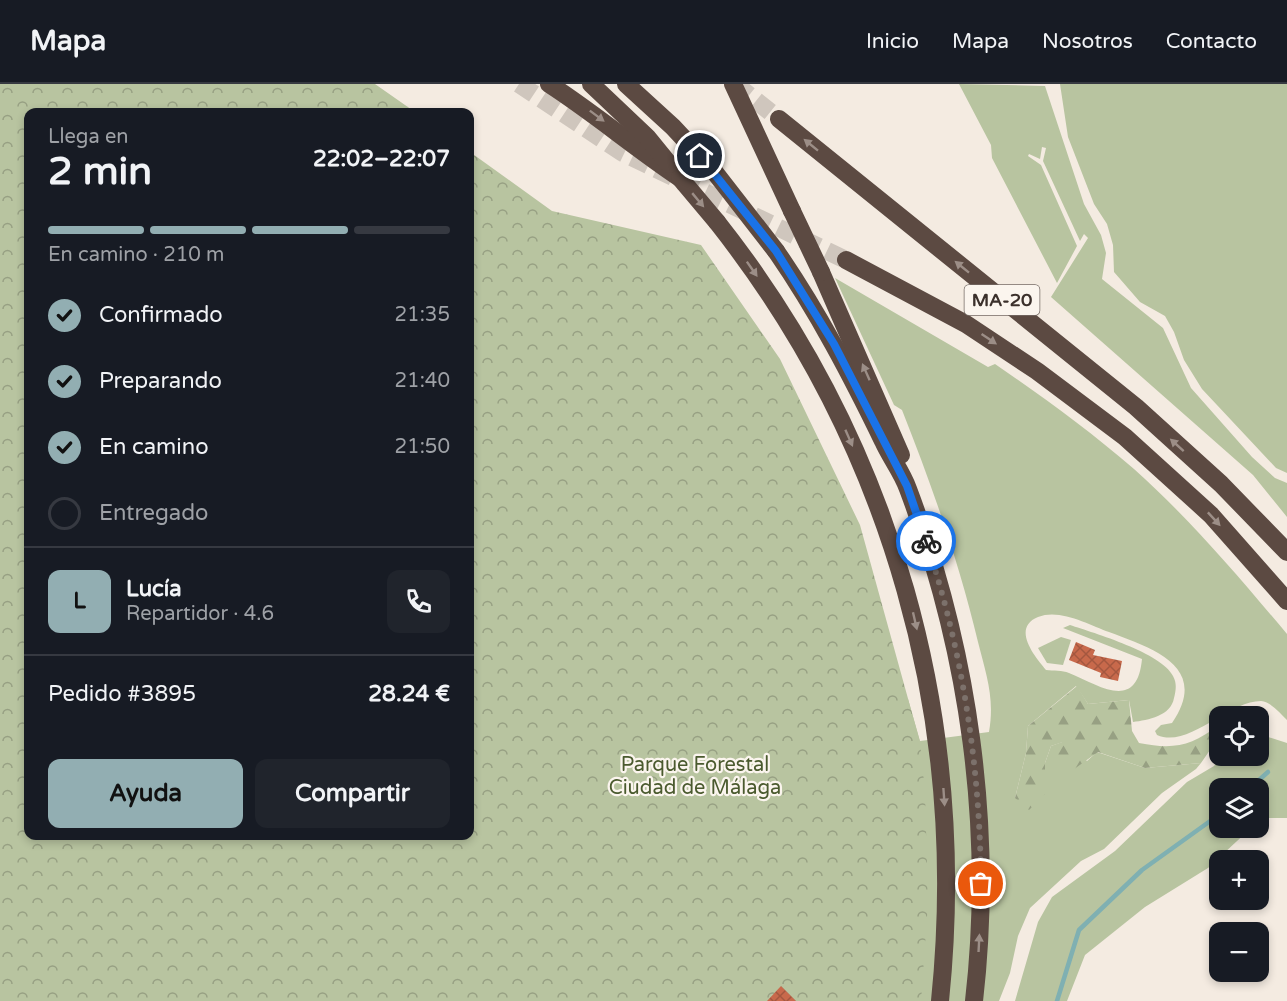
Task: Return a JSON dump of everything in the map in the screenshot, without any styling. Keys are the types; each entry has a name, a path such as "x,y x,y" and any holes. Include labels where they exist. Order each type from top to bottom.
{"highway":[{"path":"549,84 592,111 651,159 680,178"},
{"path":"591,84 647,137 717,222 777,306 815,368 867,476 913,614 937,739 943,789 947,904 940,1001"},
{"path":"626,84 673,127 713,170 776,251 834,344 907,486"},
{"path":"732,84 821,272 900,450 907,486 947,615 971,734 981,841 981,905 974,1001"},
{"name":"MA-20","path":"779,119 1136,407 1221,484 1287,552"},
{"name":"MA-20","path":"846,260 966,324 1037,371 1125,436 1211,515 1287,601"}],"green space":[{"name":"Parque Forestal Ciudad de Málaga","path":"0,84 375,84 409,108 24,108 24,840 474,840 474,155 552,211 701,245 780,359 860,525 920,742 925,792 928,904 921,1001 0,1001"},
{"path":"959,84 1045,86 1084,204 1101,235 1106,253 1102,279 1163,328 1191,388 1252,457 1275,478 1287,483 1287,517 1253,475 1051,297 1088,238 1084,234 1080,241 1043,161 1046,148 1042,147 1040,159 1029,154 1028,156 1041,165 1077,246 1057,283 992,158 991,145"},
{"path":"1060,84 1287,84 1287,473 1276,468 1202,389 1184,360 1174,332 1165,316 1140,302 1114,272 1113,245 1107,224 1094,204 1068,137"},
{"path":"835,278 988,367 995,364 1100,441 1175,508 1287,634 1287,720 1272,706 1261,701 1240,706 1209,706 1209,722 1182,736 1169,738 1157,735 1155,731 1161,725 1172,723 1182,703 1185,687 1180,673 1171,662 1142,645 1074,618 1047,615 1030,622 1026,628 1028,643 1046,670 1066,672 1115,691 1125,690 1133,685 1139,675 1142,659 1063,628 1070,625 1126,645 1156,659 1173,676 1176,689 1172,704 1164,713 1133,722 1129,700 1088,704 1076,686 1028,726 1026,753 1015,798 1045,794 1045,763 1051,746 1065,741 1087,761 1097,752 1145,768 1201,763 1162,793 1104,849 1081,861 1030,908 1018,936 1010,973 999,1001 871,1001 908,699 920,741 989,732 991,720 987,676 971,612 944,524 902,410 894,405"},
{"path":"1061,637 1071,640 1063,665 1047,663 1038,648"},
{"path":"1077,686 1088,704 1129,700 1132,731 1139,743 1172,746 1191,742 1209,732 1209,751 1201,763 1145,768 1098,752 1070,772 1055,766 1057,752 1063,742 1051,746 1045,763 1045,794 1029,810 1015,798 1026,753 1028,726"},
{"path":"1269,737 1287,743 1287,818 1269,818 1269,778 1209,778 1209,838 1240,838 1227,850 1209,850 1208,868 1145,907 1085,955 1067,1001 1015,1001 1038,922 1052,897 1115,851 1187,782 1214,766 1269,766"}],"building":[{"path":"1076,642 1095,650 1093,655 1122,661 1118,681 1100,677 1101,673 1069,660"},
{"path":"781,986 796,1001 767,1001"}],"waterway":[{"path":"1261,778 1268,772"},
{"path":"1057,1001 1079,930 1142,870 1209,822"}],"tunnel":[{"path":"519,84 623,153 846,260"},
{"path":"735,84 779,119"}],"way so far":[{"path":"926,541 947,615 971,734 981,841 981,884"}],"route":[{"path":"700,156 776,251 834,344 907,486 926,541"}]}
